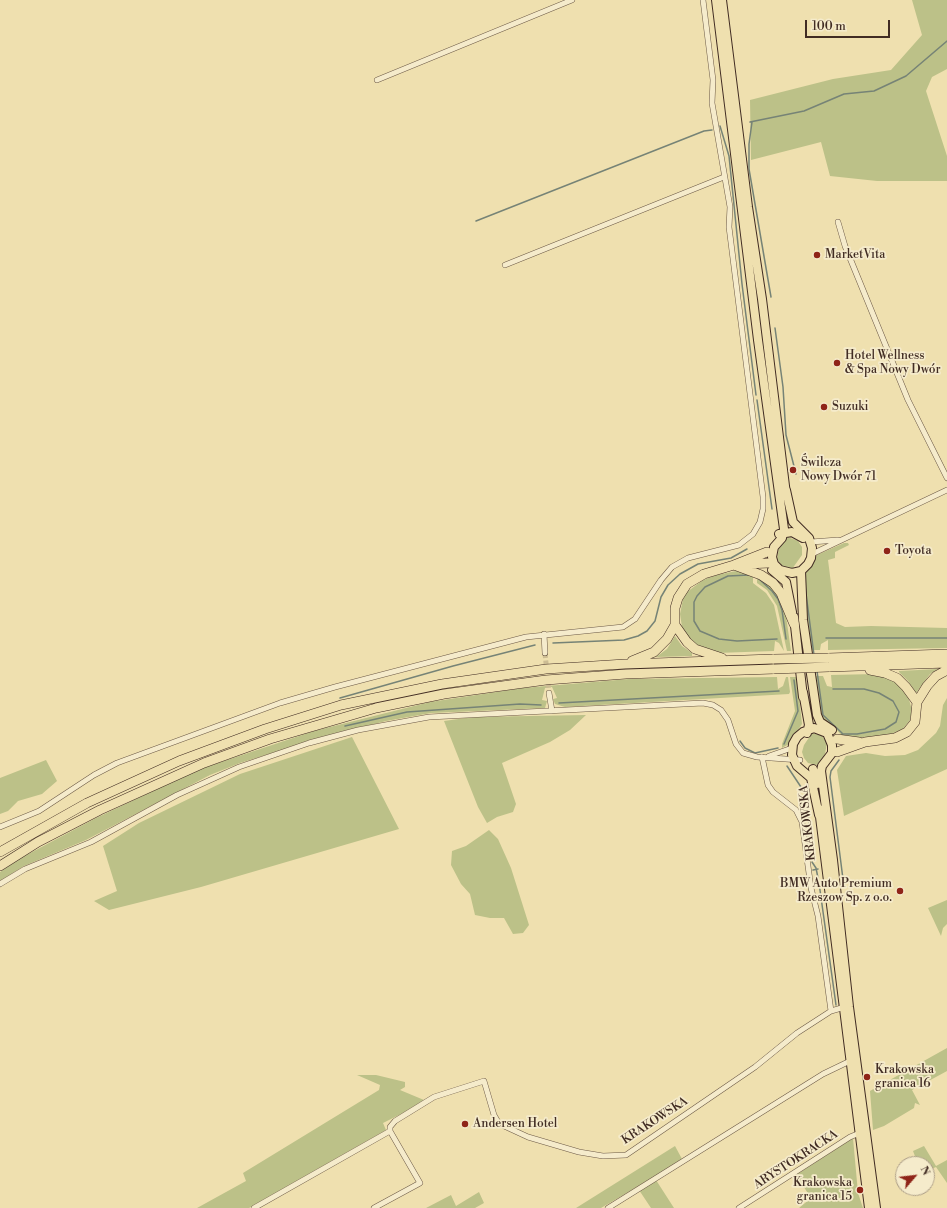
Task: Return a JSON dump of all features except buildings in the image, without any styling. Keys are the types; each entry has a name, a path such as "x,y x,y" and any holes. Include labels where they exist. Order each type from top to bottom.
{"highway":[{"path":"625,664 657,650 667,639 675,625 676,604 687,584 704,574 734,565 767,552"},
{"path":"734,565 771,564"},
{"path":"734,565 761,575 773,583 784,599 794,621"},
{"path":"675,625 685,639 695,649 733,661"},
{"path":"0,866 38,842 100,810 204,763 277,736 376,708 444,694 546,680 774,664 947,654"},
{"path":"0,852 69,813 128,783 221,744 305,715 376,697 442,684 546,669 625,664 733,661 774,664"},
{"path":"828,662 894,676 903,683 917,702"},
{"path":"847,667 947,663"},
{"path":"837,752 865,742 895,738 906,732 913,726 916,718 917,702 929,683 947,670"},
{"path":"834,739 865,742"}],"main road":[{"path":"716,0 784,533"},
{"path":"722,0 786,490 788,517 784,533 772,551 771,564"},
{"path":"771,564 780,570 795,572 809,562 812,554 808,542 793,522 786,490"},
{"path":"794,621 786,582 774,572 767,552 771,542 784,533 800,535 808,542"},
{"path":"808,542 807,555 795,572 791,582 794,621 803,692 806,703 805,730 798,746 797,766 811,778 819,815"},
{"path":"795,572 818,719 833,732 837,752 834,760 820,768 805,766 797,760 792,748 795,740 805,730 818,728"},
{"path":"812,683 811,696 814,719 818,728 834,739"},
{"path":"820,768 832,753 834,739"},
{"name":"KRAKOWSKA","path":"820,768 828,813 850,1061 876,1208"},
{"name":"KRAKOWSKA","path":"820,768 816,780 819,815 846,1007 858,1066 869,1208"}],"street":[{"path":"377,80 572,0"},
{"path":"0,827 39,811 94,775 117,763 280,703 434,660 526,637 544,634 611,629 628,624 640,614 661,580 672,567 688,558 740,545 753,534 760,522 763,509 762,492 729,227 730,214 713,109 713,80 704,0"},
{"path":"505,265 724,177"},
{"path":"730,214 742,212"},
{"path":"838,222 845,246 908,400 947,478"},
{"path":"812,554 947,490"},
{"path":"808,542 843,539"},
{"path":"544,634 545,653"},
{"path":"549,693 552,711"},
{"path":"0,884 37,863 91,842 170,798 208,780 257,760 309,743 384,724 442,715 552,711 687,703 709,704 717,707 724,714 739,749 747,755 797,760"},
{"path":"764,757 792,748"},
{"path":"764,757 768,785 773,792 796,810 802,822 811,888 818,916 829,1012 846,1007"},
{"name":"KRAKOWSKA","path":"390,1131 392,1123 431,1099 484,1081 494,1115 502,1126 528,1137 579,1152 603,1156 626,1155 749,1072 797,1033 829,1012"},
{"path":"608,1208 823,1074 850,1061"},
{"path":"254,1208 390,1131 420,1183 374,1208"},
{"name":"ARYSTOKRACKA","path":"739,1208 850,1137 862,1132"}],"green space":[{"path":"912,0 947,0 947,69 932,77 926,91 947,156 947,181 877,181 830,176 821,142 751,160 750,100 833,79 891,70 922,35"},
{"path":"788,537 798,541 802,547 802,555 792,569 783,567 777,559 779,548"},
{"path":"844,543 848,543 849,545 835,552 835,558 828,560 836,623 845,627 871,626 947,628 947,648 828,650 828,640 821,644 820,650 811,650 803,577 817,555"},
{"path":"736,571 753,574 753,583 766,593 774,605 784,651 779,643 775,641 774,651 716,653 697,646 685,633 682,627 680,614 683,599 687,592 703,580"},
{"path":"757,575 770,583 785,609 791,651 787,651 777,606 767,590 757,583"},
{"path":"675,636 682,646 692,653 692,656 656,657 667,649"},
{"path":"938,669 930,674 916,693 908,681 899,672 899,671"},
{"path":"876,674 893,679 908,696 912,710 910,720 903,729 891,734 877,737 844,738 834,727 821,718 815,676 823,676 827,686 832,687 831,675"},
{"path":"777,677 778,689 783,686 786,677 788,677 789,694 565,707 555,704 553,699 557,698 552,687 545,688 542,700 547,701 545,708 431,713 386,721 317,739 240,763 210,775 86,840 24,866 0,881 0,872 19,859 96,818 203,768 314,731 430,702 523,688 629,679"},
{"path":"790,677 797,677 802,724 789,744 782,748 782,744 795,711"},
{"path":"947,698 947,769 844,816 837,770 846,756 866,753 885,756 905,755 918,750 936,733 940,726 943,705"},
{"path":"586,715 570,730 550,742 502,763 516,804 513,812 497,817 487,823 478,807 444,721 473,717"},
{"path":"812,733 822,736 827,743 825,754 817,765 808,763 802,752 804,745"},
{"path":"352,737 399,829 201,887 109,910 94,901 117,891 103,846 139,823 240,774"},
{"path":"46,760 57,781 42,794 18,801 8,811 0,814 0,778"},
{"path":"489,830 498,839 511,868 529,925 523,933 513,934 504,918 490,918 475,915 470,894 461,884 451,865 452,851 466,846"},
{"path":"947,900 947,924 943,928 941,936 928,908"},
{"path":"947,1048 947,1071 912,1090 920,1105 915,1103 914,1108 884,1126 873,1130 870,1091"},
{"path":"357,1075 376,1075 405,1082 405,1087 400,1090 424,1100 383,1123 386,1130 249,1208 197,1208 246,1181 243,1173 379,1090 380,1085"},
{"path":"853,1138 858,1193 863,1208 799,1208 811,1198 796,1175"},
{"path":"675,1146 682,1159 654,1177 601,1208 576,1208"},
{"path":"924,1146 930,1156 915,1156 913,1151"},
{"path":"947,1160 947,1183 936,1167 935,1164 936,1166"},
{"path":"656,1180 674,1208 651,1208 639,1190"},
{"path":"479,1192 484,1203 475,1208 426,1208 451,1195 456,1206"}],"waterway":[{"path":"750,122 804,111 844,94 874,91 906,76 947,41"},
{"path":"752,122 749,144 749,169 771,297"},
{"path":"720,126 729,156 742,284 756,395"},
{"path":"476,221 704,131 712,130"},
{"path":"775,328 783,387 786,435 796,474"},
{"path":"757,400 772,509"},
{"path":"553,643 624,640 638,636 647,631 655,621 661,597 668,585 680,574 698,564 731,558 747,549"},
{"path":"749,575 728,576 705,587 694,602 694,621 700,631 719,639 737,641 777,639"},
{"path":"759,579 778,599 782,610 786,639"},
{"path":"805,586 814,655"},
{"path":"826,638 947,638"},
{"path":"340,698 453,666 535,645"},
{"path":"817,671 823,715 842,733"},
{"path":"784,744 798,711 794,680"},
{"path":"833,689 864,689 879,693 893,701 899,712 896,722 885,729 857,734 842,734"},
{"path":"559,703 779,691"},
{"path":"345,726 407,712 520,704 541,705"},
{"path":"740,741 745,748 755,753 778,748"},
{"path":"839,760 831,771 830,777 844,887"},
{"path":"787,766 805,793 810,829"},
{"path":"808,834 811,858"},
{"path":"812,862 816,868 819,883 836,1005"},
{"path":"813,870 818,869"}],"tunnel":[{"path":"545,653 549,693"}],"place":[{"name":"MarketVita","path":"817,255"},
{"name":"Hotel Wellness & Spa Nowy Dwór","path":"837,363"},
{"name":"Suzuki","path":"824,407"},
{"name":"Świlcza Nowy Dwór 71","path":"793,470"},
{"name":"Toyota","path":"887,551"},
{"name":"BMW Auto Premium Rzeszow Sp. z o.o.","path":"900,891"},
{"name":"Krakowska granica 16","path":"867,1077"},
{"name":"Andersen Hotel","path":"465,1124"},
{"name":"Krakowska granica 15","path":"860,1190"}]}
